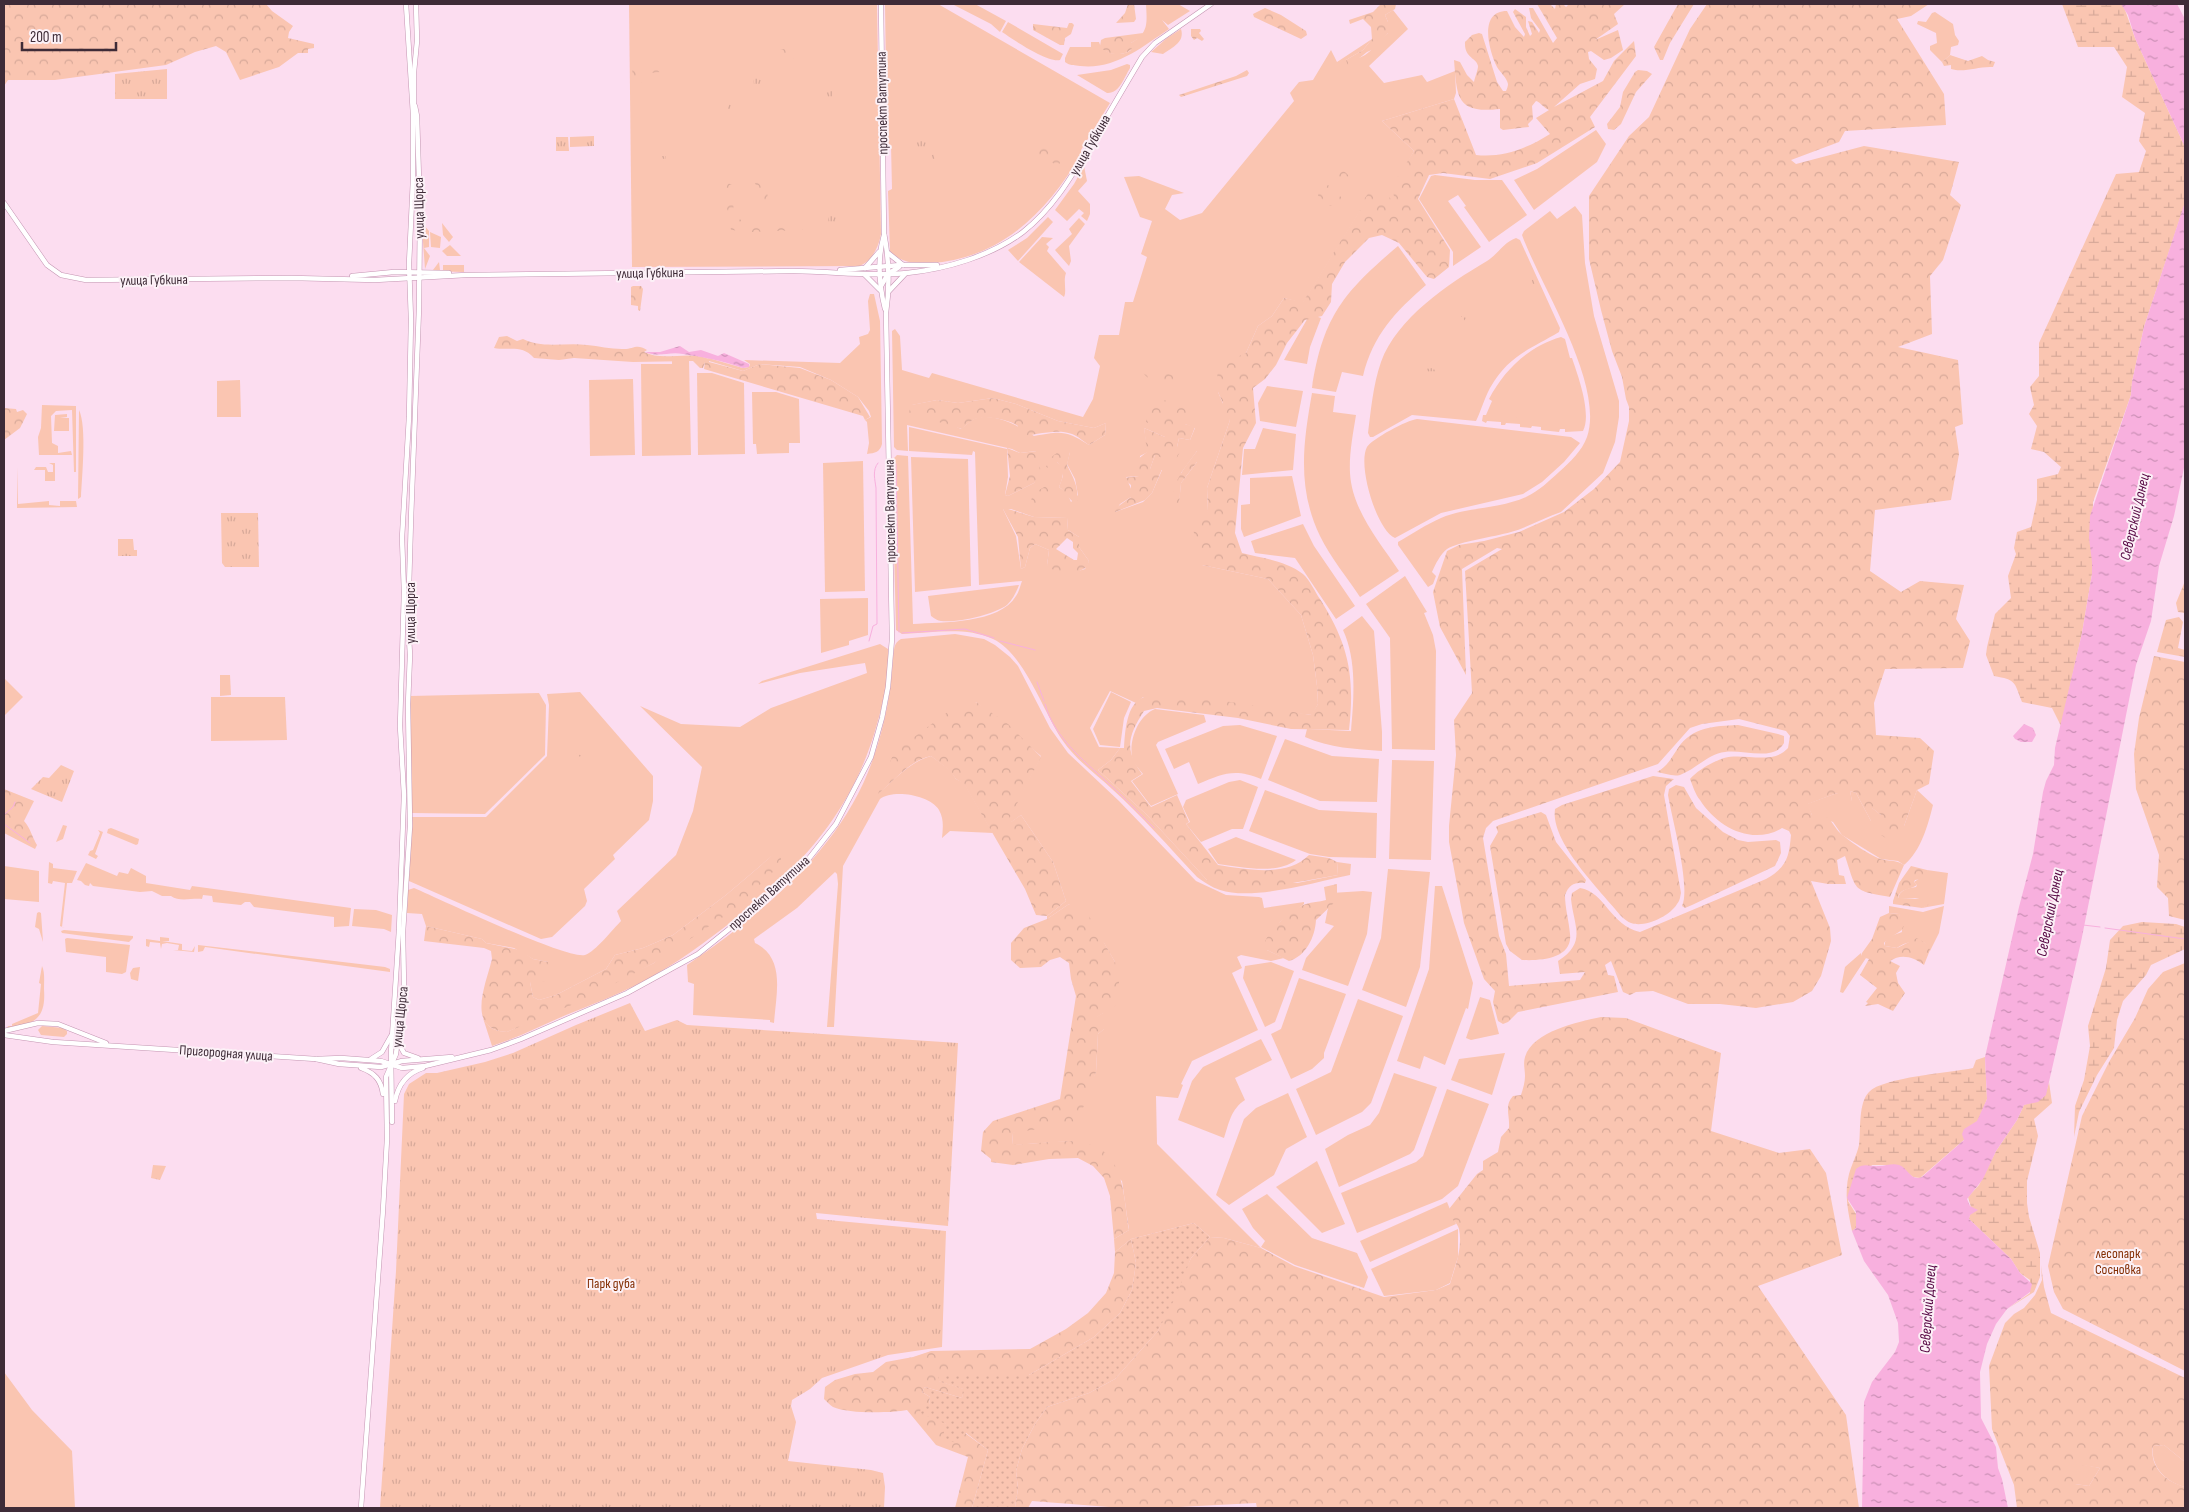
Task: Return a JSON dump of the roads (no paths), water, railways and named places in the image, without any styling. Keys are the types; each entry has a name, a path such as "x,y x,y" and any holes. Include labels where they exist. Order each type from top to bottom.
{"main road":[{"path":"406,4 411,106"},
{"name":"улица Щорса","path":"395,1033 404,795 400,726 404,592 402,538 409,417 409,275 413,114 411,106 417,41 416,4"},
{"name":"проспект Ватутина","path":"881,4 884,233 888,254"},
{"name":"улица Губкина","path":"833,271 867,275 890,272 904,273 950,265 980,255 1023,232 1069,181 1142,57 1154,43 1211,4"},
{"name":"улица Щорса","path":"391,1065 404,987 403,932 410,826 409,597 420,188 417,116 411,106"},
{"name":"улица Губкина","path":"4,203 47,265 54,272 72,278 96,281 397,279 409,275"},
{"name":"проспект Ватутина","path":"316,1059 341,1058 381,1061 402,1068 425,1066 506,1045 627,993 690,958 759,905 803,866 836,824 871,757 888,687 892,629 886,313 881,289 879,254 884,233"},
{"path":"879,254 884,258 888,254"},
{"path":"879,254 890,272"},
{"path":"867,268 879,254"},
{"path":"886,264 888,254"},
{"path":"888,254 903,265"},
{"path":"401,272 408,265 410,258"},
{"path":"867,275 886,264"},
{"name":"улица Губкина","path":"886,264 950,265"},
{"path":"881,289 890,272 903,265"},
{"path":"889,289 904,273 899,269 903,265"},
{"name":"улица Губкина","path":"419,276 833,271 880,267"},
{"path":"867,268 880,274 885,279 889,289"},
{"path":"867,268 870,271 867,275"},
{"name":"улица Губкина","path":"340,278 370,273 401,272 429,278 466,275"},
{"name":"проспект Ватутина","path":"885,302 889,289 890,272"},
{"path":"867,275 881,289"},
{"path":"418,298 422,284 429,278"},
{"path":"397,279 406,282 410,288"},
{"path":"881,289 885,285 889,289"},
{"name":"Пригородная улица","path":"4,1033 38,1023 58,1024 112,1045"},
{"name":"Пригородная улица","path":"4,1033 53,1042 316,1059 339,1064"},
{"path":"341,1058 374,1058 386,1047 395,1033"},
{"path":"395,1033 400,1048 404,1053 415,1058 429,1058"},
{"path":"387,1139 398,1088 405,1079 415,1070 466,1056"},
{"name":"проспект Ватутина","path":"339,1064 380,1067 402,1061 466,1056"},
{"path":"391,1065 392,1122"},
{"path":"361,1508 387,1139 386,1077 391,1065"},
{"path":"358,1066 374,1074 382,1084 386,1108"}],"water":[{"path":"2121,4 2177,4 2185,19 2185,147 2135,38 2128,15"},
{"name":"Северский Донец","path":"2185,202 2185,463 2174,516 2159,566 2151,621 2136,665 2081,942 2046,1095 2038,1102 2024,1105 2017,1120 1996,1151 1983,1179 1967,1199 1970,1206 1978,1210 1970,1215 1969,1219 2011,1259 2020,1273 2032,1284 2030,1292 2007,1309 1996,1324 1987,1344 1980,1372 1981,1418 1996,1447 1998,1468 2008,1508 1862,1508 1864,1402 1872,1382 1895,1352 1899,1342 1898,1323 1888,1295 1864,1261 1852,1231 1856,1228 1856,1212 1847,1198 1856,1169 1862,1166 1896,1164 1915,1178 1922,1177 1964,1140 1962,1134 1964,1129 1977,1121 1987,1099 1985,1057 2033,854 2043,792 2054,765 2055,748 2082,633 2092,574 2089,538 2090,516 2131,395 2144,327"},
{"path":"680,346 689,352 701,350 718,356 724,353 749,364 749,367 743,368 683,354 650,354 645,352 660,352"},
{"path":"2024,724 2033,728 2036,735 2032,742 2021,742 2013,736"}],"waterway":[{"path":"869,641 873,626 877,624 876,488 874,475 878,463"},
{"path":"896,464 899,632"},
{"path":"902,633 965,629 994,638"},
{"path":"1000,641 1035,650"},
{"path":"1037,682 1044,701"},
{"path":"1045,704 1055,727 1070,747 1154,828"},
{"path":"4,815 13,807 15,802"},
{"path":"4,824 30,843"},
{"path":"2083,925 2100,927"},
{"path":"2105,928 2185,939"}],"park label":[{"name":"лесопарк Сосновка","path":"2118,1262"},
{"name":"Парк дуба","path":"611,1283"}]}
